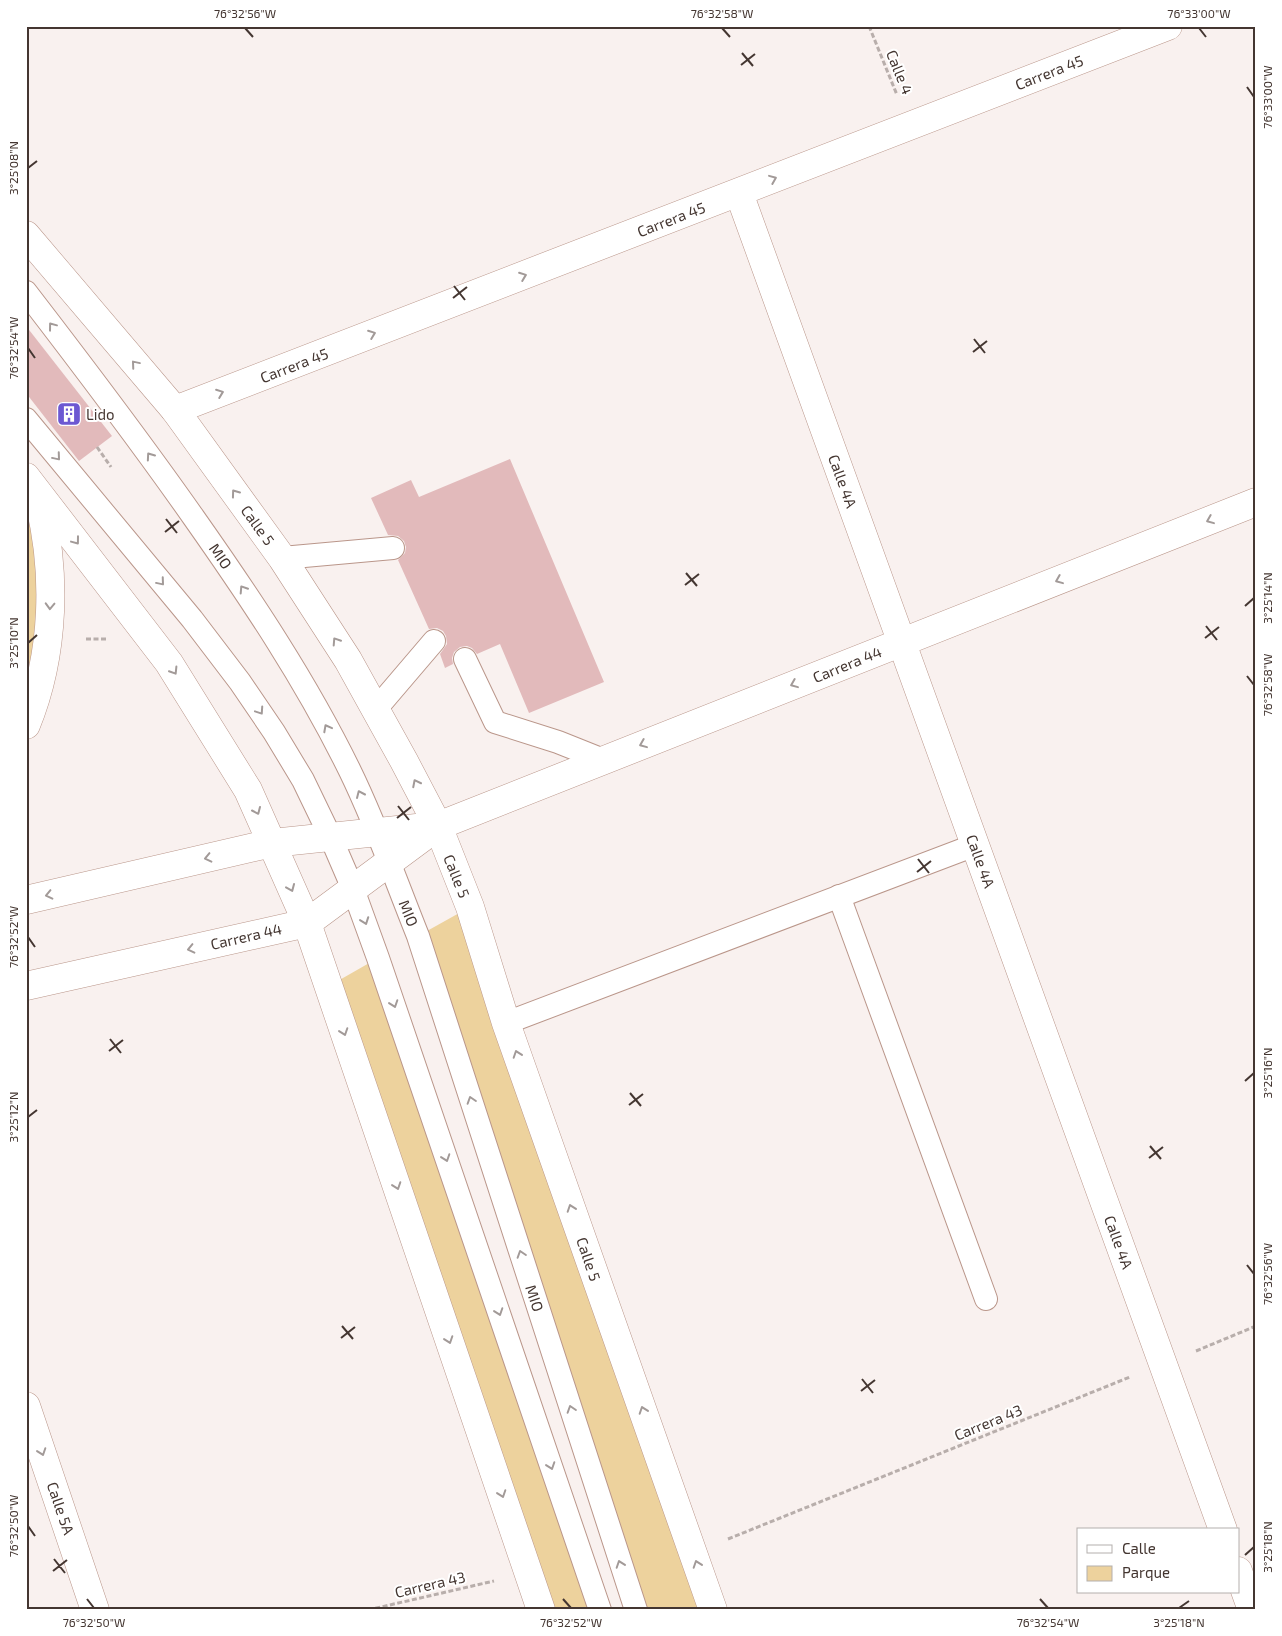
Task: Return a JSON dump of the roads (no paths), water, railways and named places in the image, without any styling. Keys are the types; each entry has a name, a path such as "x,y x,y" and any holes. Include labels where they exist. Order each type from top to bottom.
{"main road":[{"name":"Carrera 45","path":"175,410 1168,26"},
{"name":"Calle 4A","path":"739,193 1222,1528"},
{"name":"Calle 5","path":"26,235 175,410 282,558 348,660 438,826 480,935 506,1024 713,1610"},
{"path":"26,725 43,667 50,604 50,575 46,531 31,483"},
{"path":"31,483 169,664 248,790 272,843 307,923 541,1610"},
{"name":"Carrera 44","path":"26,986 307,923 438,826 1256,502"},
{"name":"Carrera 44","path":"26,900 272,843 438,826"},
{"name":"Calle 5A","path":"26,1406 95,1610"},
{"path":"1240,1577 1252,1610"}],"lane":[{"name":"MIO","path":"26,292 126,422 240,583 279,644 350,771 377,832 418,936 636,1610"},
{"path":"26,419 192,619 240,682 274,732 303,780 331,838 353,889 600,1610"},
{"path":"282,558 393,548"},
{"path":"376,709 434,641"},
{"path":"465,659 495,722 558,742 603,760"},
{"path":"506,1024 975,845"},
{"path":"840,896 986,1299"}],"place":[{"name":"Lido","path":"69,414"}]}
